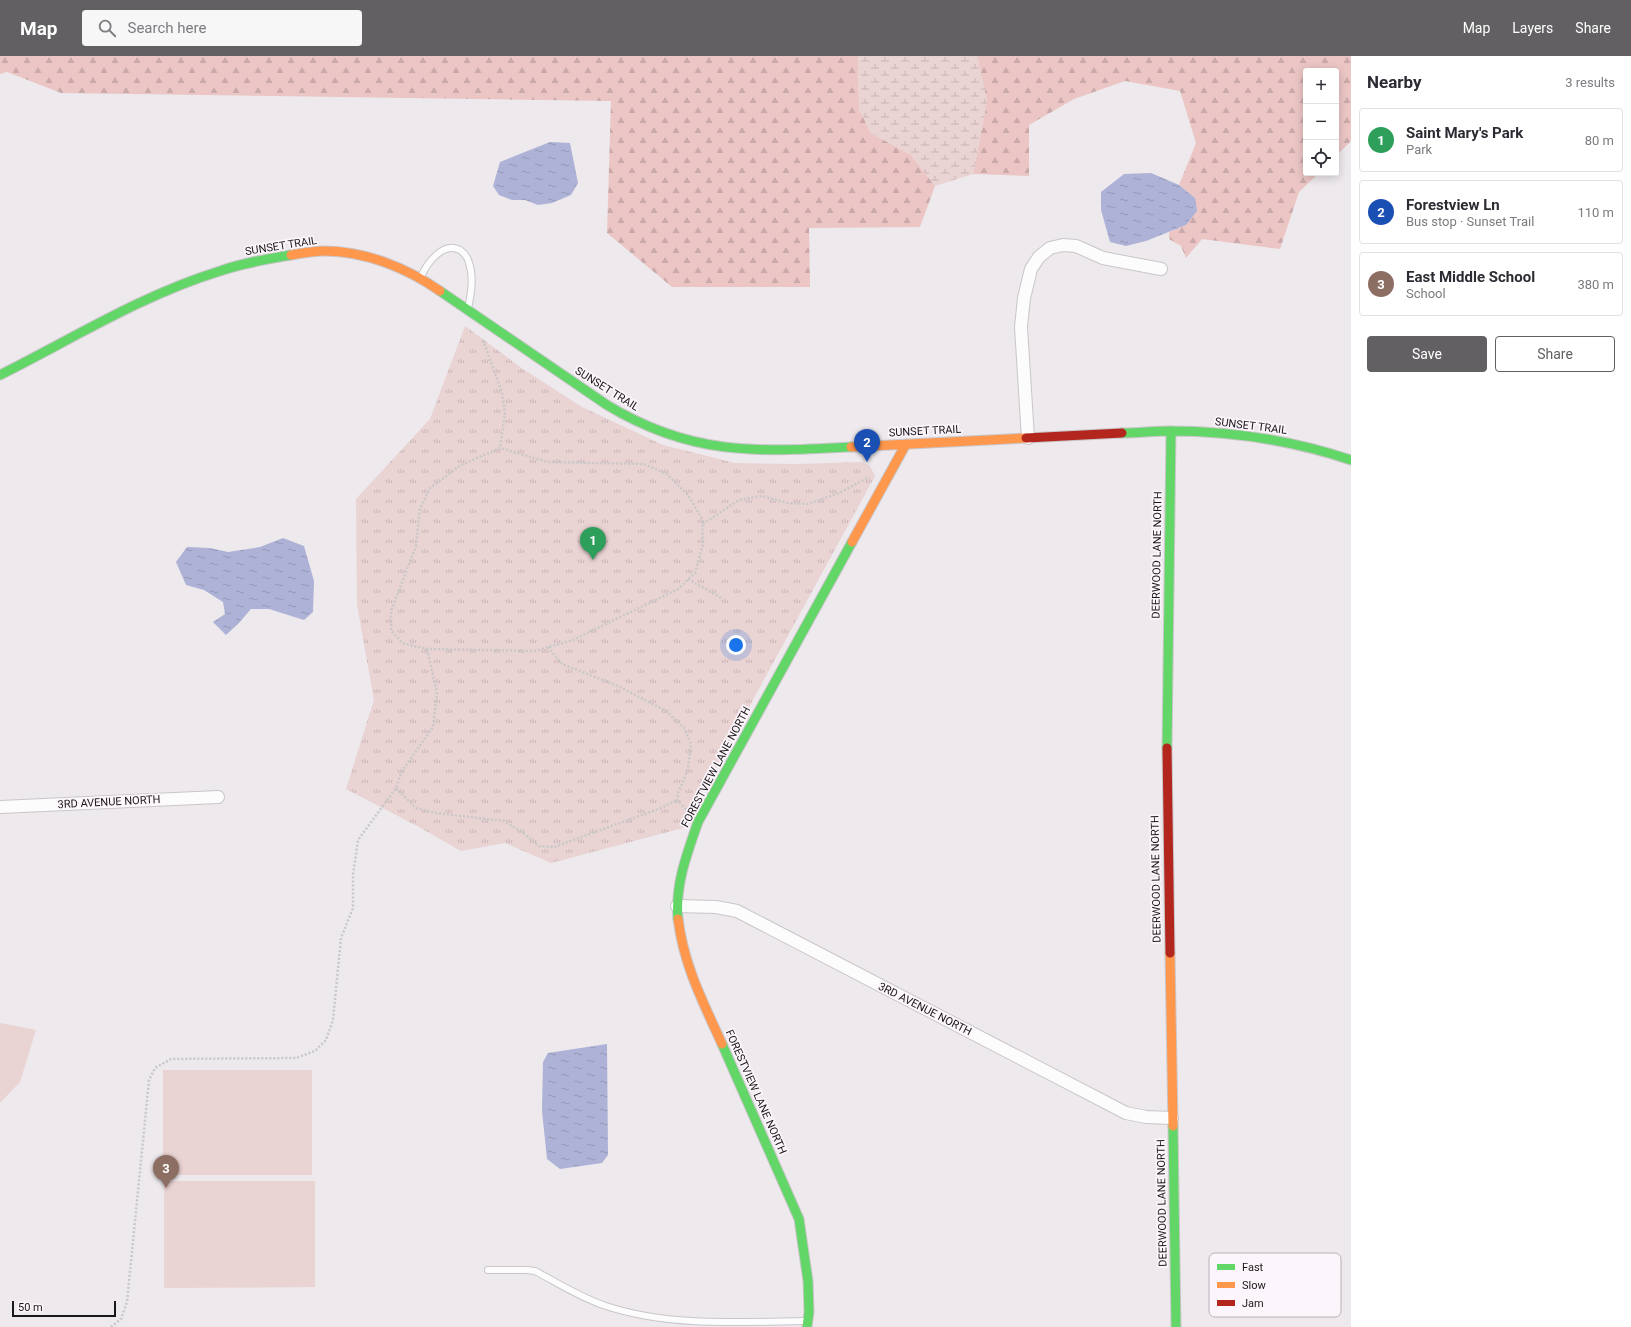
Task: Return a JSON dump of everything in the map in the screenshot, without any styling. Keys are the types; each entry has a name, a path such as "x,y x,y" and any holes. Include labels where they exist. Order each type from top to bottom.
{"street":[{"path":"1028,438 1021,327 1024,298 1031,269 1039,257 1050,248 1063,245 1076,246 1103,258 1161,269"},
{"name":"SUNSET TRAIL","path":"0,375 141,303 198,278 240,264 281,255 331,252 345,253 372,259 400,268 420,278 626,417 665,434 708,446 751,451 794,450 1171,431 1232,434 1293,443 1351,460"},
{"name":"DEERWOOD LANE NORTH","path":"1171,431 1167,760 1176,1327"},
{"name":"FORESTVIEW LANE NORTH","path":"808,1324 809,1292 806,1255 799,1219 690,974 681,945 677,906 679,887 685,858 698,822 906,444"},
{"name":"3RD AVENUE NORTH","path":"0,807 218,797"},
{"name":"3RD AVENUE NORTH","path":"677,906 716,907 737,911 1126,1113 1146,1117 1172,1118"}],"lane":[{"path":"420,278 426,267 440,252 445,249 452,248 460,250 467,258 470,269 471,287 467,310"},
{"path":"488,1270 535,1271 605,1306 647,1317 701,1322 808,1324"}],"path":[{"path":"481,334 502,393 505,413 500,448"},
{"path":"500,448 548,462 644,464 667,474 688,495 702,519 702,524 703,544 695,572 678,589 573,640 535,651 427,649 402,642 391,630 391,611 416,546 420,509 430,488 461,465 500,448"},
{"path":"702,524 739,500 762,496 787,504 808,504 839,493 870,477"},
{"path":"688,579 723,599"},
{"path":"548,647 562,664 618,686 666,711 684,728 691,744 688,769 678,793 677,800"},
{"path":"111,1327 121,1319 127,1302 149,1080 155,1068 171,1059 296,1058 315,1051 326,1040 333,1020 341,938 353,908 353,875 358,840 396,788 402,771 433,727 437,693 427,649"},
{"path":"396,788 416,808 436,813 504,821 522,832 539,846 554,847 661,808 677,800"},
{"path":"677,800 698,822"}],"green space":[{"path":"0,56 858,56 859,109 871,133 911,155 935,186 920,227 809,228 810,287 672,287 607,233 611,101 61,93 7,72 0,74"},
{"path":"858,56 977,56 987,101 973,174 935,186 911,155 871,133 859,109"},
{"path":"977,56 1351,56 1351,141 1339,153 1339,68 1303,68 1303,176 1316,176 1299,192 1280,249 1202,239 1186,258 1181,246 1169,239 1169,232 1186,225 1195,198 1179,185 1196,143 1180,91 1125,81 1074,99 1029,125 1029,176 973,174 987,101"},
{"path":"465,326 523,369 582,407 663,445 735,463 797,464 861,462 870,466 875,476 683,828 551,863 505,843 461,851 346,789 374,700 357,605 356,499 430,419"},
{"path":"0,1023 36,1030 20,1082 0,1103"},
{"path":"163,1070 312,1070 312,1175 163,1175"},
{"path":"164,1181 315,1181 315,1287 164,1288"}],"water":[{"path":"550,142 570,143 578,183 571,195 552,203 538,205 525,200 512,200 499,195 493,186 500,162"},
{"path":"1151,173 1179,185 1195,198 1197,211 1186,225 1146,241 1126,246 1110,242 1101,210 1101,192 1124,174"},
{"path":"283,538 304,546 314,581 313,612 304,620 269,609 251,609 226,635 213,622 225,614 223,602 204,590 186,585 176,562 187,547 210,548 228,552 260,547"},
{"path":"607,1044 608,1155 602,1163 560,1169 547,1159 542,1111 543,1062 548,1053"}],"traffic: fast":[{"path":"0,375 108,318 163,292 229,268 291,255"},
{"path":"440,291 607,405 638,422 667,434 696,442 725,447 785,450 851,447"},
{"path":"1167,748 1171,431"},
{"path":"1122,433 1193,431 1239,435 1285,442 1351,460"},
{"path":"678,919 678,894 680,881 698,822 852,542"},
{"path":"722,1044 799,1219 808,1281 809,1312 807,1327"},
{"path":"1173,1126 1176,1327"}],"traffic: slow":[{"path":"291,255 325,251 355,254 385,262 400,268 440,291"},
{"path":"851,447 1026,438"},
{"path":"852,542 906,444"},
{"path":"678,919 685,952 695,983 722,1044"},
{"path":"1170,953 1173,1126"}],"traffic: jam":[{"path":"1026,438 1122,433"},
{"path":"1167,748 1170,953"}],"place":[{"name":"Forestview Ln","path":"867,462"},
{"name":"Saint Mary's Park","path":"593,560"},
{"name":"East Middle School","path":"166,1188"}]}
